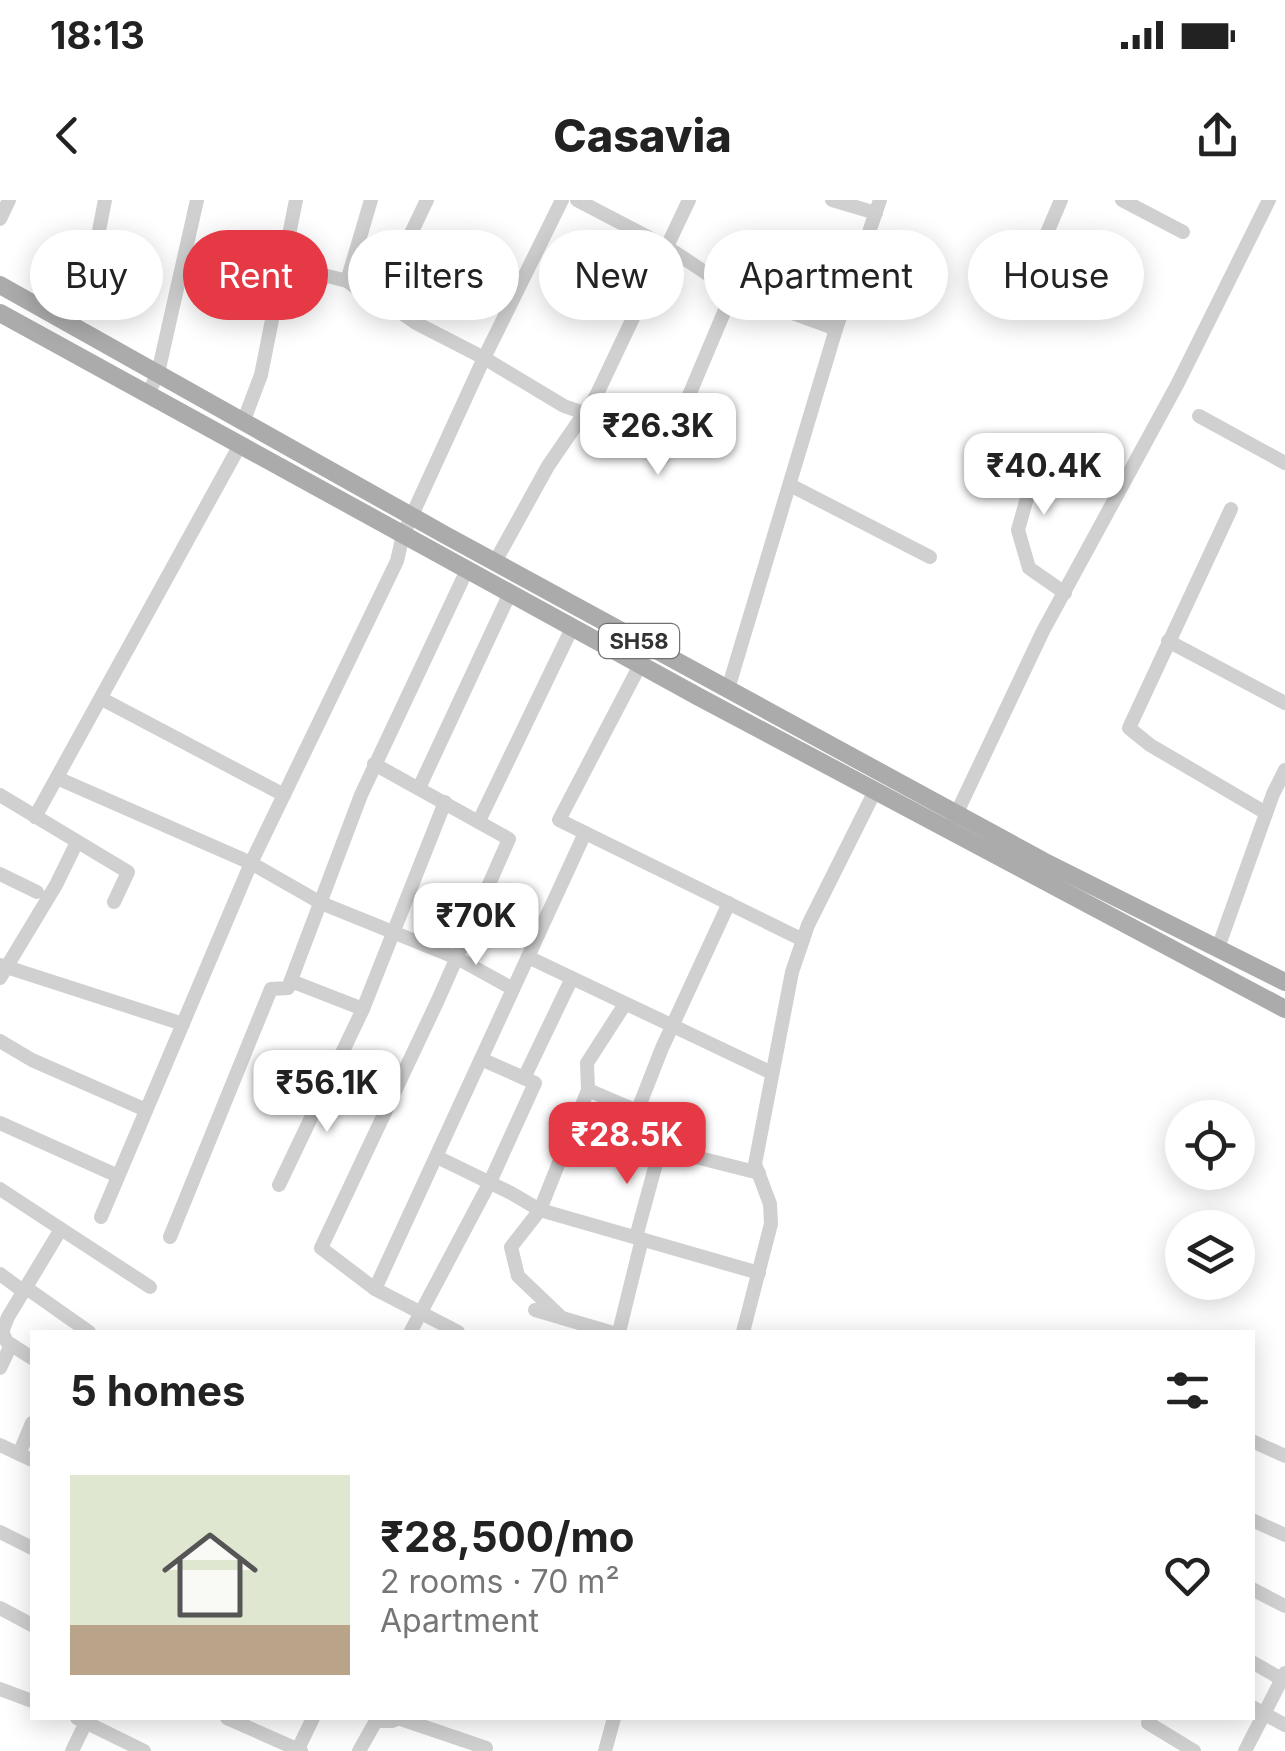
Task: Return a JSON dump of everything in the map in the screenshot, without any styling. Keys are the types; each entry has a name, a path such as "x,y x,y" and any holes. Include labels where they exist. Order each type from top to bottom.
{"main road":[{"name":"SH58","path":"0,285 728,689 952,822 1285,1009"},
{"name":"SH58","path":"0,313 875,791 1043,861 1285,982"}],"street":[{"path":"0,219 9,200"},
{"path":"72,325 96,246 104,200"},
{"path":"148,394 158,373 197,200"},
{"path":"291,230 296,200"},
{"path":"328,276 347,281 371,200"},
{"path":"413,230 427,200"},
{"path":"101,1217 251,863 390,576 402,534 562,200"},
{"path":"577,200 634,230"},
{"path":"675,230 689,200"},
{"path":"728,689 836,329 878,206 832,200"},
{"path":"1048,230 1061,200"},
{"path":"1122,200 1183,232"},
{"path":"952,822 1043,631 1178,383 1269,200"},
{"path":"244,420 261,375 273,320"},
{"path":"410,320 564,406 584,413 654,456 664,457 721,320"},
{"path":"495,562 548,466 596,396 632,320"},
{"path":"812,320 836,329"},
{"path":"1199,416 1285,464"},
{"path":"1043,441 1018,530 1030,568 1065,593"},
{"path":"35,816 240,445"},
{"path":"790,485 930,557"},
{"path":"1232,509 1134,712 1130,731 1266,814"},
{"path":"170,1238 271,989 288,988 374,764 467,570"},
{"path":"419,788 510,594"},
{"path":"480,821 572,628"},
{"path":"1168,641 1285,703"},
{"path":"640,665 559,820 803,940"},
{"path":"102,699 284,795"},
{"path":"374,764 509,838 321,1248 375,1290 454,1330"},
{"path":"1218,948 1285,770"},
{"path":"57,778 251,863 320,903 457,958 513,989"},
{"path":"747,1330 771,1224 770,1204 755,1164 792,972 803,940 875,791"},
{"path":"0,796 128,872 114,902"},
{"path":"279,1185 364,1008 445,802"},
{"path":"375,1290 584,833"},
{"path":"77,842 56,885 1,970 184,1024"},
{"path":"0,874 37,892"},
{"path":"626,1140 673,1024 730,904"},
{"path":"528,957 772,1073"},
{"path":"524,1078 572,978"},
{"path":"291,981 364,1008"},
{"path":"562,1318 518,1276 512,1247 540,1210 588,1090 587,1062 625,1004"},
{"path":"0,1041 32,1060 146,1110"},
{"path":"412,1330 490,1182 534,1083 481,1059"},
{"path":"588,1090 637,1111"},
{"path":"0,1123 118,1176"},
{"path":"573,1126 758,1173"},
{"path":"619,1330 660,1148"},
{"path":"437,1157 540,1210 759,1274"},
{"path":"0,1190 150,1286"},
{"path":"30,1357 11,1345 2,1332 2,1323 61,1229"},
{"path":"0,1274 86,1330"},
{"path":"534,1310 603,1330"},
{"path":"0,1368 11,1345"},
{"path":"1255,1443 1285,1456"},
{"path":"0,1445 26,1457"},
{"path":"1255,1521 1285,1535"},
{"path":"0,1532 30,1547"},
{"path":"1255,1591 1285,1606"},
{"path":"2,1614 30,1624"},
{"path":"1255,1663 1284,1677 1258,1710 1285,1725"},
{"path":"0,1689 30,1700"},
{"path":"72,1751 84,1720"},
{"path":"86,1720 144,1751"},
{"path":"232,1720 299,1751 313,1720"},
{"path":"359,1751 376,1721 395,1720"},
{"path":"404,1720 486,1748"},
{"path":"605,1751 613,1720"},
{"path":"1245,1751 1255,1720"},
{"path":"1148,1724 1194,1751"}]}
